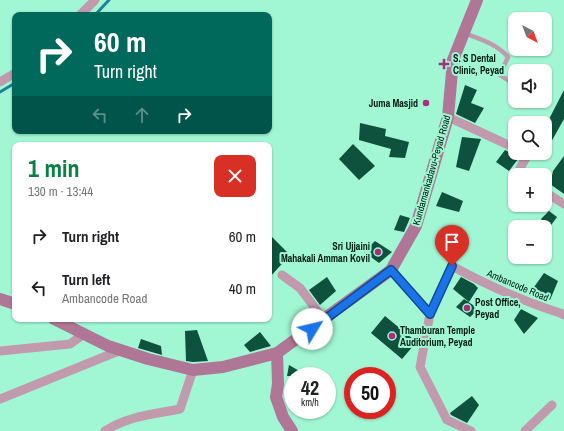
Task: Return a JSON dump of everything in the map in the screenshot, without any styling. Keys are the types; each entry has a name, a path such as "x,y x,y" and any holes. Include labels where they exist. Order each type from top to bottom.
{"main road":[{"name":"Kundamankadavu-Peyad Road","path":"277,353 391,270 416,226 448,117 453,60 477,0"},
{"path":"0,299 12,303"},
{"path":"60,322 108,346 148,359 192,370 223,367 277,353 278,384 276,397 283,417 292,431"}],"street":[{"path":"83,12 95,0"},
{"path":"0,82 12,76"},
{"path":"448,117 508,145"},
{"path":"552,196 564,204"},
{"name":"Ambancode Road","path":"430,314 452,266 501,292 562,314"},
{"path":"391,270 430,314 420,368 447,420 471,431"},
{"path":"282,275 300,288 324,320"},
{"path":"0,351 70,344 84,334"},
{"path":"0,399 121,350"},
{"path":"105,431 115,424 180,408 192,370"},
{"path":"526,431 552,405"}],"lane":[{"path":"464,33 492,44 504,52 508,57 500,76 508,81"}],"building":[{"path":"465,85 477,90 471,103 484,108 475,123 456,114"},
{"path":"564,90 564,119 552,140 552,116 551,116"},
{"path":"360,123 386,129 385,136 409,142 405,158 389,157 391,149 359,140"},
{"path":"462,137 481,139 469,171 456,167"},
{"path":"353,144 375,166 359,180 339,159"},
{"path":"505,150 508,152 508,160 517,160 511,168 508,168 508,170 496,162"},
{"path":"564,156 564,194 552,185 553,171"},
{"path":"442,192 463,201 459,212 436,206"},
{"path":"548,212 557,217 552,224 552,220 541,219"},
{"path":"400,215 410,218 404,232 394,230"},
{"path":"272,237 290,255 272,275"},
{"name":"Sri Ujjaini Mahakali Amman Kovil","path":"375,241 392,252 379,263 364,252"},
{"path":"544,273 558,281 550,300 532,290"},
{"path":"327,277 336,291 320,305 309,290"},
{"path":"461,277 478,288 469,302 453,289"},
{"name":"Post Office, Peyad","path":"464,299 479,309 470,317 456,307"},
{"path":"521,309 538,318 524,334 514,320"},
{"name":"Thamburan Temple Auditorium, Peyad","path":"385,316 413,339 410,343 414,345 402,359 371,333"},
{"path":"197,330 208,361 186,361 185,331"},
{"path":"260,332 271,346 250,352 244,345"},
{"path":"141,339 161,346 162,355 138,348"},
{"path":"472,396 479,405 467,423 451,415 450,413"}],"waterway":[{"path":"98,12 109,0"},
{"path":"0,92 12,85"}],"place":[{"name":"S. S Dental Clinic, Peyad","path":"444,64"},
{"name":"Juma Masjid","path":"426,103"},
{"name":"Sri Ujjaini Mahakali Amman Kovil","path":"378,252"},
{"name":"Post Office, Peyad","path":"467,308"},
{"name":"Thamburan Temple Auditorium, Peyad","path":"392,336"}],"route":[{"path":"312,329 391,270 430,314 452,266"}]}
